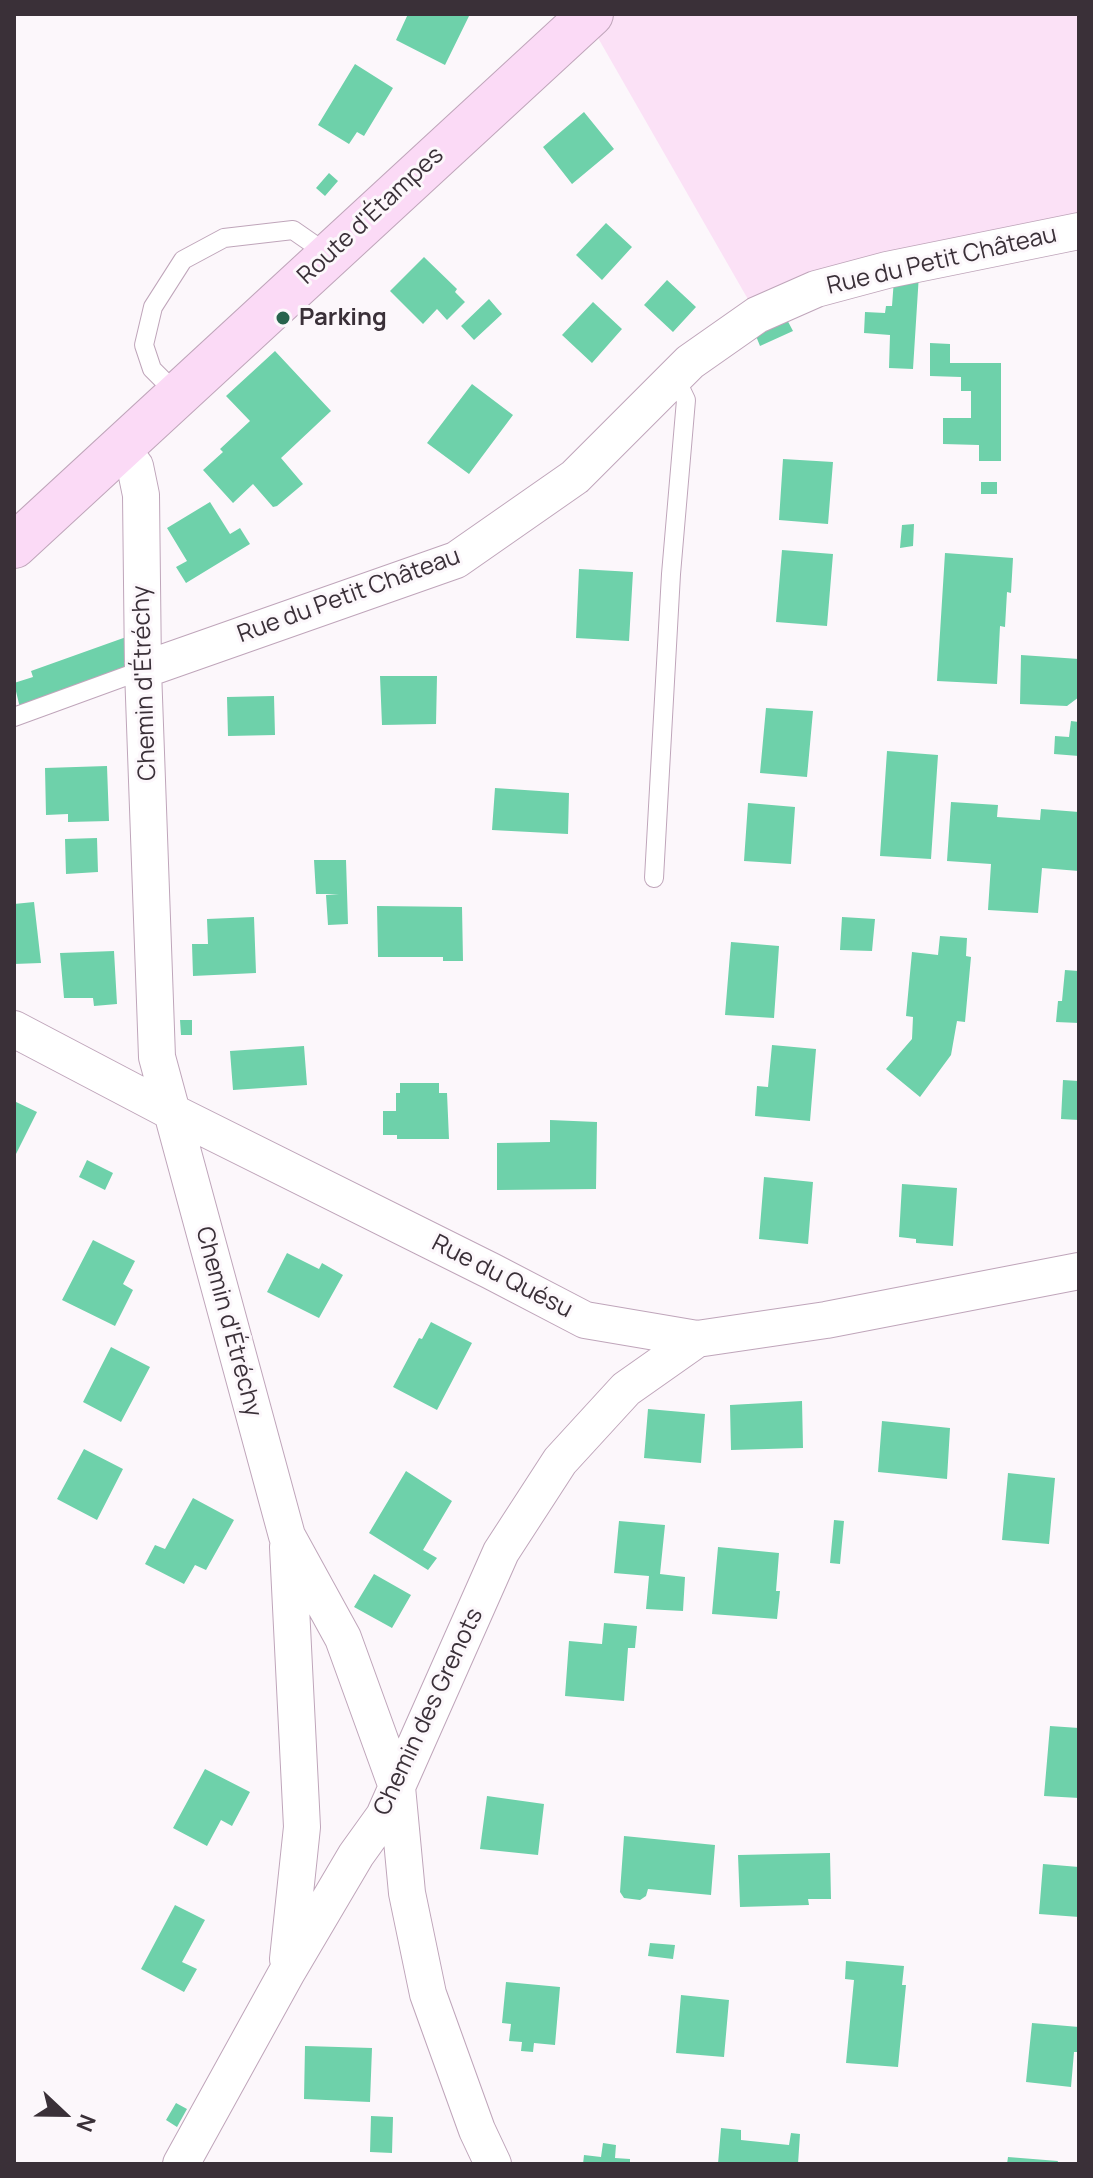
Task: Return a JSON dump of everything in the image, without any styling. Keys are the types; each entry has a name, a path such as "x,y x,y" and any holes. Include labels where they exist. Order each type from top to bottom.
{"main road":[{"name":"Route d'Étampes","path":"14,546 589,15"}],"street":[{"name":"Rue du Petit Château","path":"143,670 456,560 575,477 690,362 757,315 816,289 887,270 1079,231"},
{"name":"Chemin d'Étréchy","path":"119,449 135,466 141,495 143,670 157,1057 287,1536 343,1638 397,1787 407,1893 428,1994 477,2130 493,2164"},
{"name":"Rue du Quésu","path":"14,1029 585,1320 697,1339 826,1320 1079,1271"},
{"name":"Chemin des Grenots","path":"181,2164 287,1972 356,1855 384,1816 501,1552 560,1461 626,1389 697,1339"},
{"path":"287,1536 302,1827 287,1972"}],"lane":[{"path":"178,395 152,369 144,345 153,307 183,260 224,238 293,230 329,255"},
{"path":"654,878 671,574 686,400 675,377"},
{"name":"Rue du Petit Château","path":"14,717 143,670"}],"shaded area":[{"path":"592,14 1079,14 1079,231 757,315 586,17"}],"building":[{"path":"408,14 470,14 445,65 396,40"},
{"path":"355,64 393,88 364,136 357,132 349,144 318,125"},
{"path":"584,112 614,149 572,184 543,147"},
{"path":"329,173 338,181 325,196 316,188"},
{"path":"606,223 632,247 602,280 576,255"},
{"path":"424,257 457,289 455,292 465,302 447,320 437,309 423,324 390,291"},
{"path":"919,274 913,369 889,368 890,335 864,333 865,312 885,313 886,306 892,306 894,279"},
{"path":"667,280 696,307 673,332 644,305"},
{"path":"489,299 502,314 474,340 461,326"},
{"path":"593,302 622,329 592,363 562,335"},
{"path":"784,314 793,331 760,346 754,331"},
{"path":"930,343 950,344 950,363 1001,363 1001,461 979,461 979,445 943,444 943,418 971,418 971,391 961,391 961,377 930,376"},
{"path":"275,351 331,411 281,458 303,484 277,506 273,507 253,484 233,503 203,470 250,421 226,396"},
{"path":"472,384 513,415 469,474 427,443"},
{"path":"783,459 833,462 828,524 779,520"},
{"path":"981,482 997,482 997,494 981,494"},
{"path":"210,502 230,534 240,528 250,544 186,583 176,567 187,561 167,528"},
{"path":"914,524 913,546 900,548 902,525"},
{"path":"782,550 833,554 827,626 776,622"},
{"path":"945,553 1013,558 1005,627 1000,626 997,684 937,681"},
{"path":"579,569 633,572 629,641 576,638"},
{"path":"129,636 127,671 20,708 14,683 33,677 31,671"},
{"path":"1021,655 1079,659 1079,697 1067,706 1020,704"},
{"path":"380,676 437,676 436,724 382,725"},
{"path":"274,696 275,735 228,736 227,697"},
{"path":"766,708 813,711 807,777 760,773"},
{"path":"1071,721 1079,722 1079,756 1054,754 1055,736 1069,737"},
{"path":"887,751 938,755 931,859 880,856"},
{"path":"107,766 109,821 68,822 68,814 46,815 45,768"},
{"path":"495,788 569,793 568,834 492,830"},
{"path":"951,802 998,805 997,817 1040,820 1041,809 1079,812 1079,871 1042,868 1038,913 988,910 991,864 947,861"},
{"path":"748,803 795,807 791,864 744,861"},
{"path":"97,838 98,872 66,874 65,839"},
{"path":"314,860 346,860 348,924 328,925 326,895 339,894 316,894"},
{"path":"34,902 41,963 14,964 14,904"},
{"path":"377,906 462,907 463,961 443,961 443,957 378,957"},
{"path":"254,917 256,973 193,976 192,944 208,944 207,919"},
{"path":"842,917 875,919 872,951 840,950"},
{"path":"940,936 967,938 966,956 971,957 965,1022 957,1021 951,1055 920,1097 886,1069 912,1039 913,1017 906,1016 912,952 938,955"},
{"path":"731,942 779,946 774,1018 725,1015"},
{"path":"114,951 117,1004 94,1006 93,998 64,998 60,953"},
{"path":"1065,970 1079,971 1079,1023 1056,1022"},
{"path":"180,1020 192,1020 192,1035 181,1035"},
{"path":"772,1045 816,1049 810,1121 755,1116 757,1086 768,1087"},
{"path":"304,1046 307,1085 233,1090 230,1051"},
{"path":"1063,1080 1079,1081 1079,1120 1061,1119"},
{"path":"400,1083 439,1083 439,1093 447,1093 449,1139 397,1139 397,1135 383,1135 383,1111 396,1111 396,1093 400,1093"},
{"path":"14,1101 37,1112 14,1158"},
{"path":"550,1120 597,1122 596,1189 497,1190 497,1143 550,1142"},
{"path":"87,1160 113,1173 105,1190 79,1177"},
{"path":"764,1177 813,1182 808,1244 759,1239"},
{"path":"902,1184 957,1188 953,1246 916,1243 916,1239 899,1237"},
{"path":"93,1240 135,1261 123,1284 133,1290 115,1326 62,1300"},
{"path":"287,1253 319,1269 322,1263 343,1275 319,1318 267,1292"},
{"path":"431,1322 472,1343 437,1410 393,1387"},
{"path":"111,1347 150,1367 121,1422 83,1402"},
{"path":"802,1401 803,1448 731,1450 730,1405"},
{"path":"648,1409 705,1414 701,1463 644,1458"},
{"path":"882,1421 950,1428 947,1479 878,1472"},
{"path":"84,1449 123,1469 97,1520 57,1499"},
{"path":"406,1471 452,1501 423,1550 437,1558 428,1570 369,1533"},
{"path":"1008,1473 1055,1478 1049,1544 1002,1540"},
{"path":"193,1498 234,1520 206,1570 195,1565 184,1584 145,1564 155,1545 165,1549"},
{"path":"834,1520 844,1521 840,1564 830,1563"},
{"path":"619,1521 665,1525 660,1574 685,1577 683,1611 646,1609 649,1576 614,1573"},
{"path":"718,1547 779,1553 777,1619 712,1614"},
{"path":"374,1574 411,1595 392,1628 354,1607"},
{"path":"604,1623 637,1626 635,1648 628,1648 624,1701 565,1696 569,1641 602,1644"},
{"path":"1050,1726 1079,1728 1079,1798 1044,1796"},
{"path":"205,1769 250,1792 232,1826 221,1820 207,1846 173,1828"},
{"path":"487,1796 544,1804 538,1855 480,1849"},
{"path":"624,1836 715,1845 711,1895 648,1889 646,1896 640,1900 624,1898 620,1892"},
{"path":"830,1853 831,1899 808,1899 809,1905 740,1907 738,1855"},
{"path":"1043,1864 1079,1867 1079,1917 1039,1914"},
{"path":"175,1905 205,1920 182,1962 197,1969 184,1992 141,1969"},
{"path":"650,1943 675,1945 673,1959 648,1956"},
{"path":"846,1961 904,1966 902,1985 906,1985 898,2067 846,2063 854,1980 845,1979"},
{"path":"506,1982 560,1987 555,2045 534,2043 533,2052 521,2051 522,2042 509,2041 511,2024 502,2023"},
{"path":"681,1995 729,2000 724,2057 676,2053"},
{"path":"1032,2023 1079,2027 1079,2052 1074,2052 1071,2087 1026,2082"},
{"path":"305,2046 372,2048 370,2102 304,2099"},
{"path":"176,2103 187,2109 177,2127 166,2120"},
{"path":"371,2116 393,2117 392,2153 370,2152"},
{"path":"721,2128 741,2130 741,2140 789,2145 791,2133 800,2134 798,2164 718,2164"},
{"path":"603,2143 616,2145 615,2158 630,2159 630,2164 583,2164 584,2155 601,2157"},
{"path":"1008,2157 1058,2161 1057,2164 1007,2164"}],"place":[{"name":"Parking","path":"283,318"}]}
